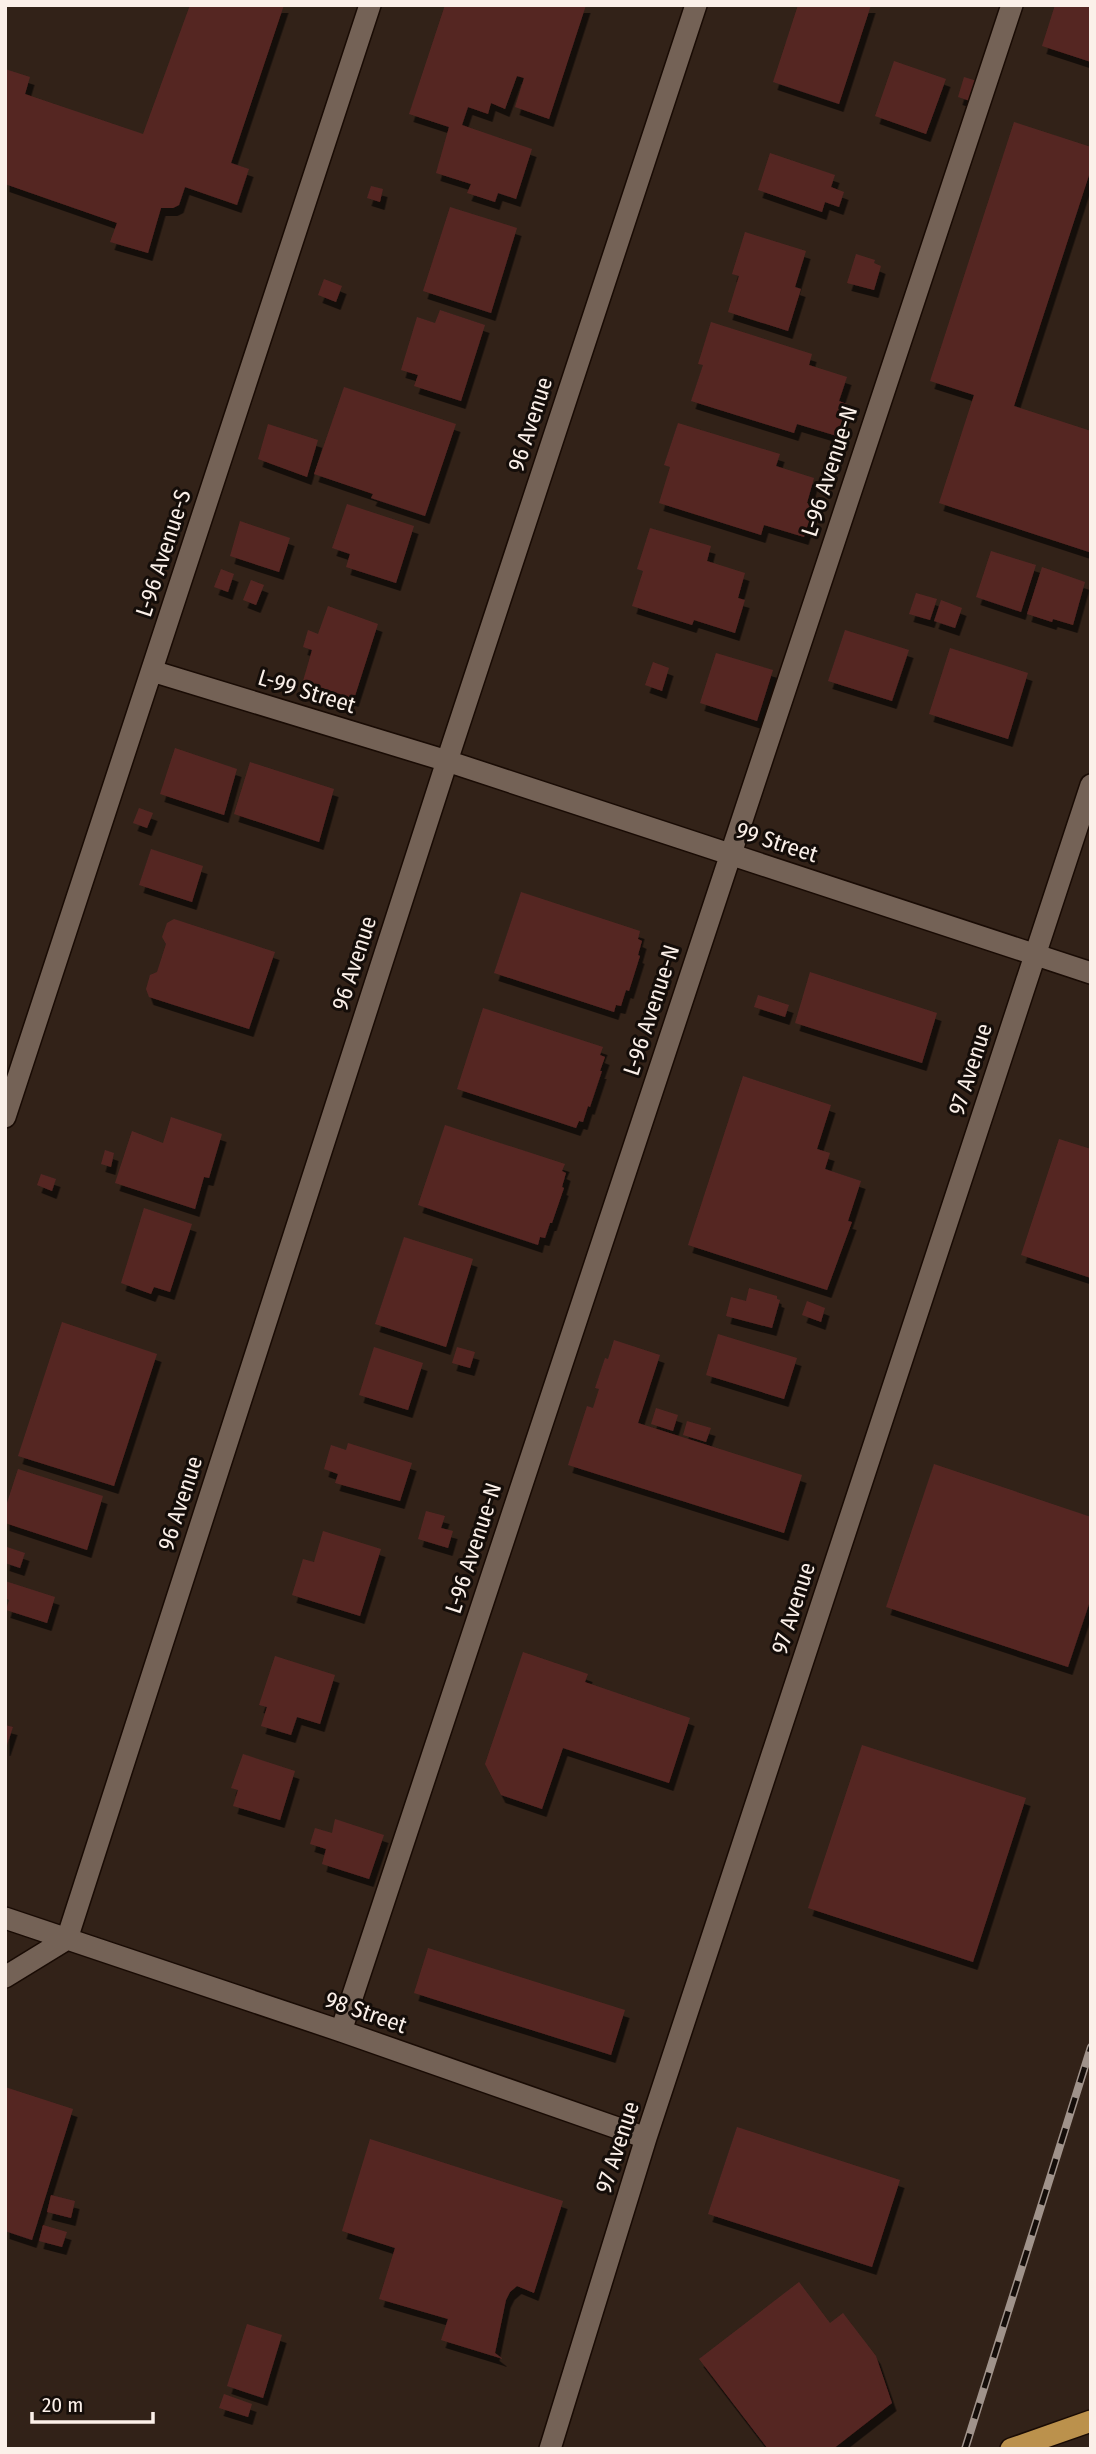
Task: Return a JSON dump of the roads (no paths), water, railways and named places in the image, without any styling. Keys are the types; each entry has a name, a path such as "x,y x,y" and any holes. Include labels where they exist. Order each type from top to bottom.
{"main road":[{"path":"1011,2449 1091,2421"}],"street":[{"name":"L-96 Avenue-S","path":"5,1117 370,5"},
{"name":"96 Avenue","path":"67,1939 447,761 695,5"},
{"name":"L-96 Avenue-N","path":"341,2031 1012,5"},
{"name":"L-99 Street","path":"152,671 447,761"},
{"name":"99 Street","path":"447,761 1091,973"},
{"name":"97 Avenue","path":"550,2449 646,2138 1091,785"},
{"name":"98 Street","path":"5,1918 341,2031 646,2138"},
{"path":"5,1977 67,1939"}],"railway":[{"path":"965,2449 1091,2047"}]}
